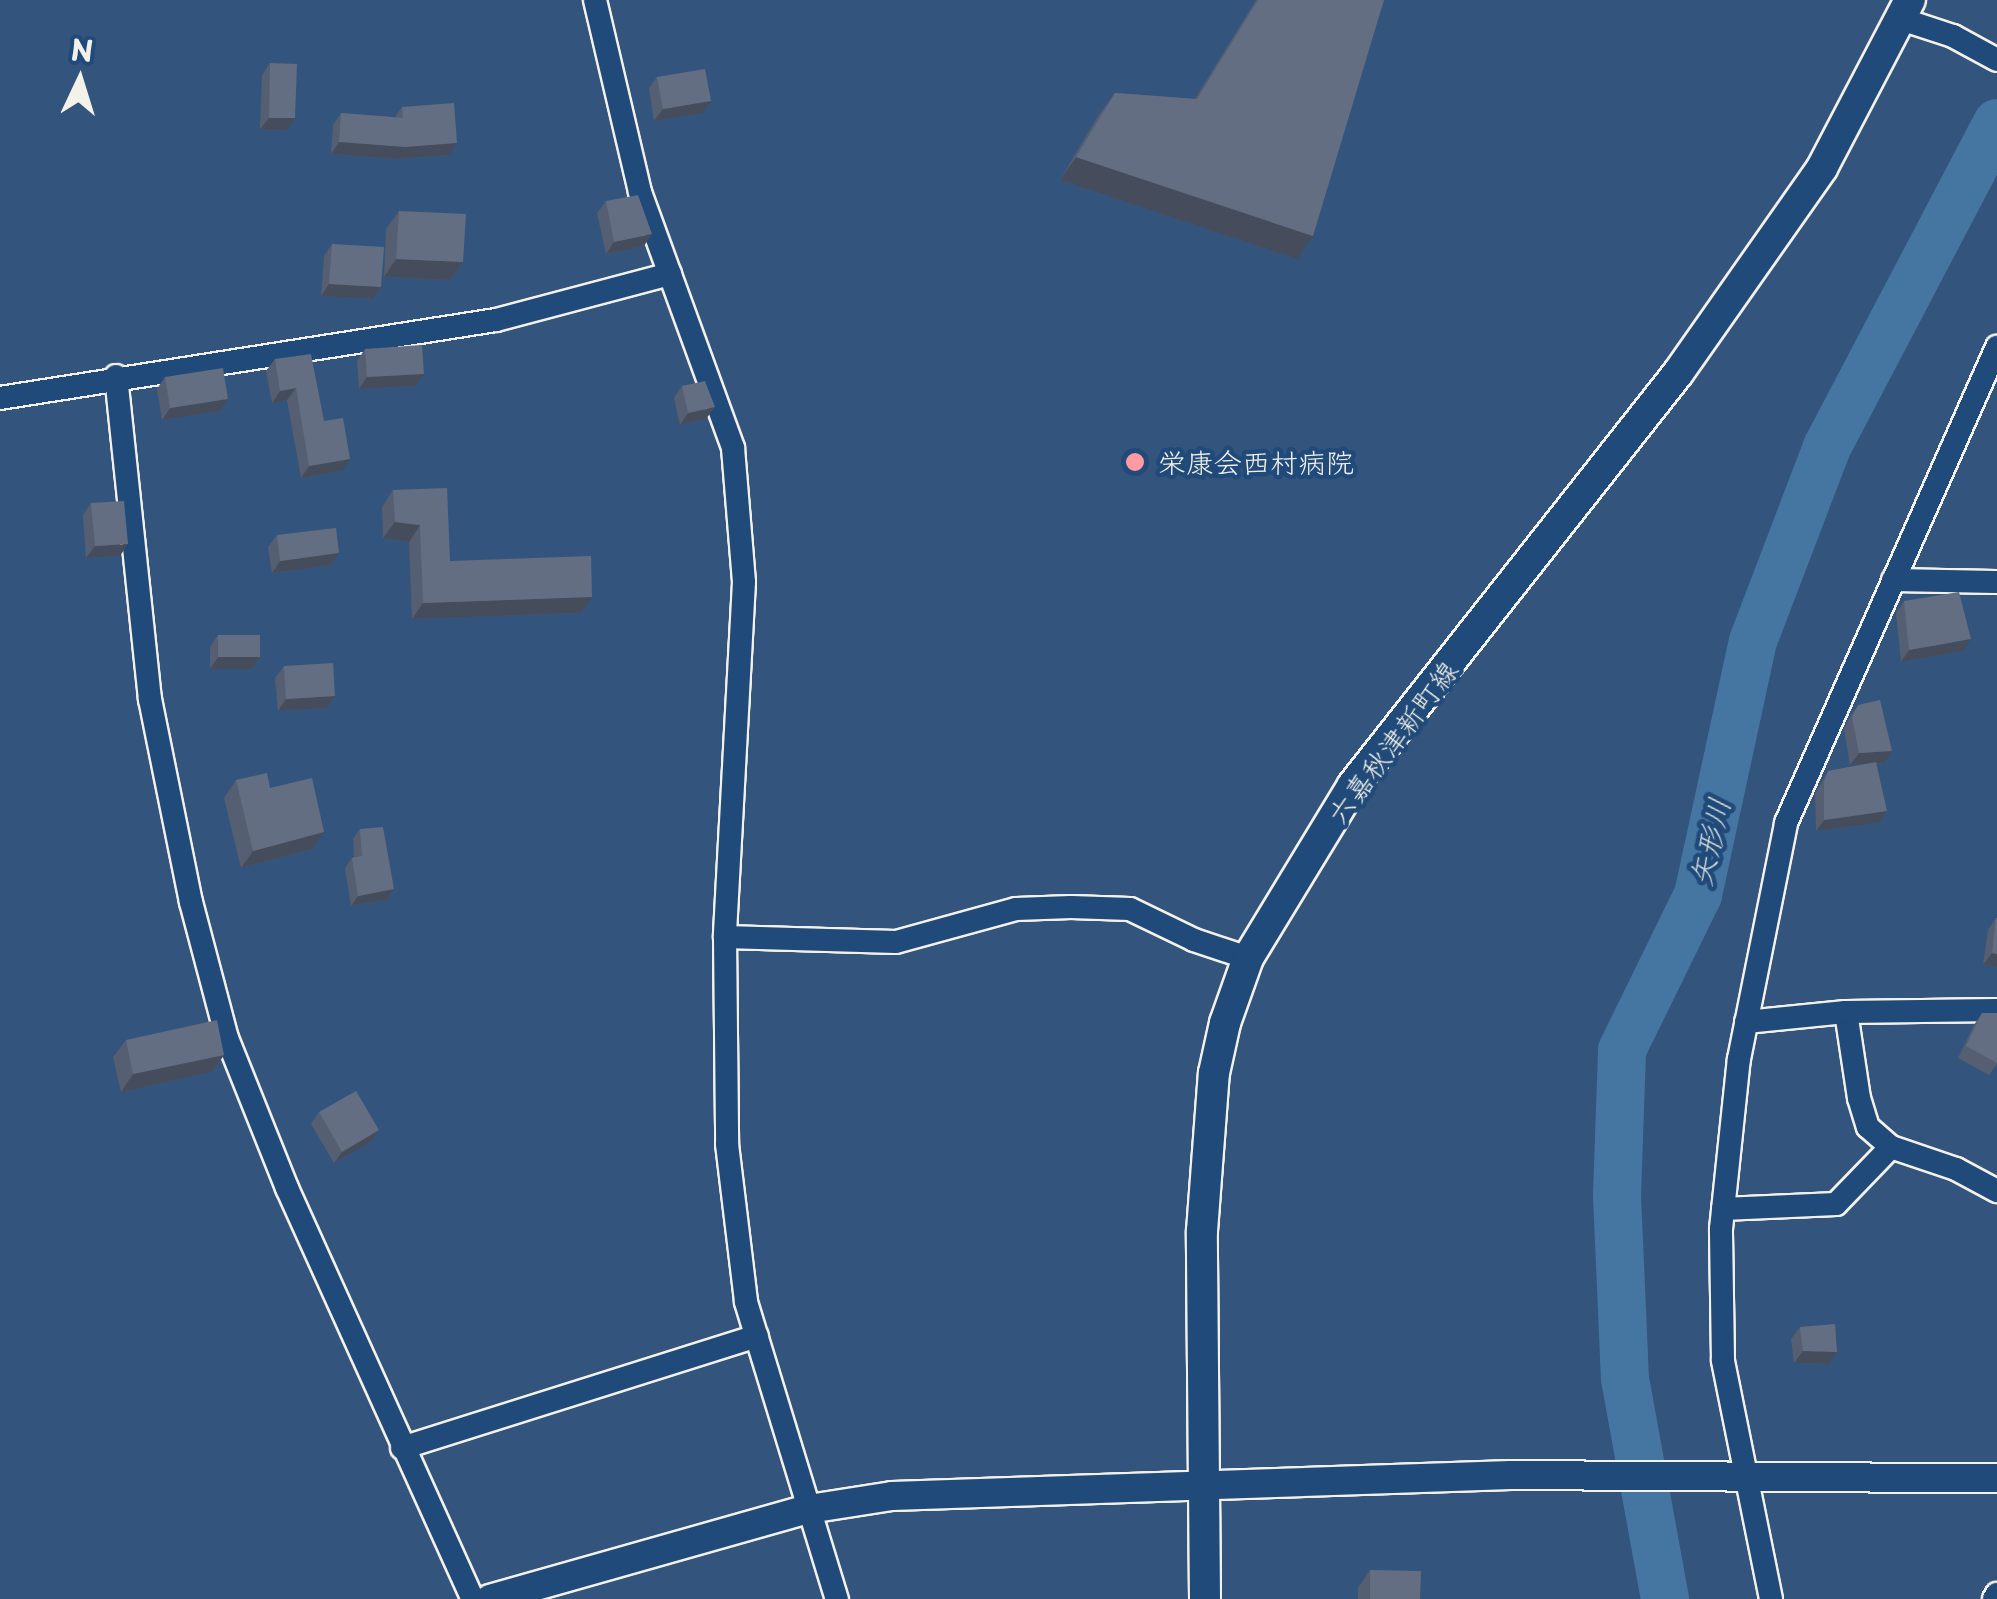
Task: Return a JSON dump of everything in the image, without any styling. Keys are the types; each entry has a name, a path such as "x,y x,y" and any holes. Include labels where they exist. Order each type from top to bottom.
{"main road":[{"name":"六嘉秋津新町線","path":"1205,1599 1202,1230 1212,1093 1225,1023 1248,958 1354,785 1678,373 1822,168 1905,10"}],"street":[{"path":"596,0 640,192 732,448 744,582 725,937 727,1144 746,1302 836,1599"},
{"path":"1905,10 1997,60"},
{"path":"0,398 116,376 496,320 670,274"},
{"path":"1771,1599 1723,1360 1723,1210 1746,1022 1786,823 1997,347"},
{"path":"116,376 150,699 192,902 226,1038 402,1448 473,1599"},
{"path":"1893,580 1997,582"},
{"path":"725,937 896,942 1016,910 1110,908 1130,909 1194,940 1248,958"},
{"path":"1746,1022 1846,1012 1997,1010"},
{"path":"1846,1012 1859,1098 1868,1128 1891,1148 1956,1168 1997,1191"},
{"path":"1723,1210 1836,1204 1891,1148"},
{"path":"402,1448 757,1336"},
{"path":"490,1599 809,1509 892,1496 1512,1475 1997,1478"}],"building":[{"path":"1258,0 1384,0 1313,236 1076,157 1115,93 1197,99"},
{"path":"270,63 297,64 295,118 269,118"},
{"path":"705,69 711,101 663,109 657,77"},
{"path":"454,103 457,143 405,147 339,142 341,113 403,118 402,107"},
{"path":"638,195 652,234 614,242 606,201"},
{"path":"399,211 466,214 463,262 396,259"},
{"path":"332,244 384,247 381,287 329,284"},
{"path":"422,345 424,374 367,377 365,349"},
{"path":"311,354 324,421 343,418 350,459 309,466 296,388 280,391 275,359"},
{"path":"223,368 228,399 170,408 165,377"},
{"path":"705,381 715,407 688,413 682,386"},
{"path":"447,488 450,561 591,556 592,597 423,603 420,525 395,522 393,490"},
{"path":"124,501 128,544 95,546 91,503"},
{"path":"336,528 339,553 280,561 277,535"},
{"path":"1959,592 1971,639 1909,650 1904,601"},
{"path":"218,635 260,635 260,657 218,657"},
{"path":"333,663 335,696 286,699 284,666"},
{"path":"1880,700 1892,751 1859,753 1852,717 1858,705"},
{"path":"1876,762 1887,811 1824,820 1824,782 1828,771"},
{"path":"267,773 270,788 312,778 324,832 253,851 236,780"},
{"path":"383,827 394,889 358,896 352,858 362,856 360,829"},
{"path":"1997,918 1997,954 1992,953"},
{"path":"1982,1013 1997,1013 1997,1063 1966,1046"},
{"path":"217,1020 224,1055 133,1074 126,1040"},
{"path":"356,1091 379,1130 342,1152 319,1112"},
{"path":"1835,1324 1837,1352 1803,1351 1800,1327"},
{"path":"1370,1570 1421,1571 1420,1599 1370,1599"}],"waterway":[{"name":"矢形川","path":"1665,1599 1625,1379 1617,1195 1622,1050 1698,895 1753,641 1827,447 1997,123"}],"place":[{"name":"栄康会西村病院","path":"1135,462"}]}
